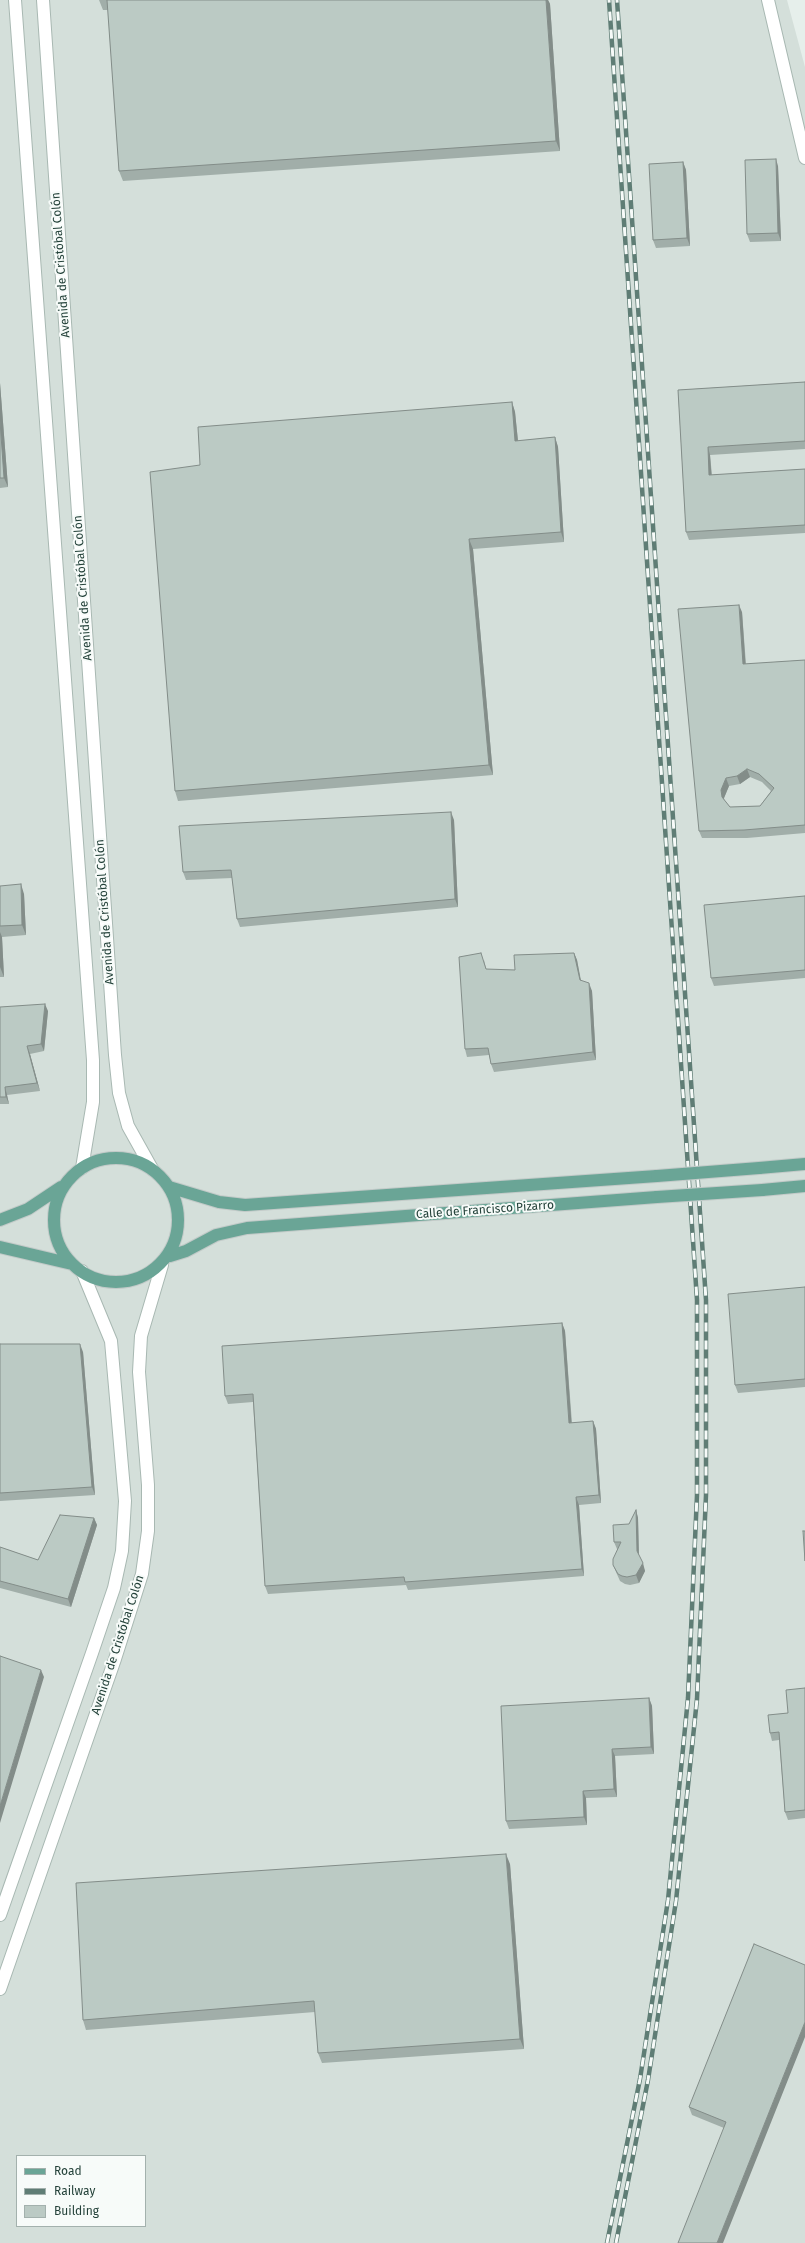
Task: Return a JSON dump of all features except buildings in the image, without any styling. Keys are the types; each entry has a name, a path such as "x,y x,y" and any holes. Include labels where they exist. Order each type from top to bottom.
{"main road":[{"path":"0,1220 28,1209 61,1187 82,1168 102,1162 121,1160 152,1169 170,1187 176,1201 178,1220 176,1236 166,1260 150,1273 137,1279 121,1281 101,1279 82,1271 72,1264 0,1247"},
{"name":"Calle de Francisco Pizarro","path":"170,1187 219,1202 245,1205 805,1164"},
{"name":"Calle de Francisco Pizarro","path":"166,1260 216,1236 247,1228 805,1186"},
{"path":"61,1187 54,1203 56,1239 72,1264"}],"street":[{"name":"Avenida de Cristóbal Colón","path":"15,0 93,1060 93,1102 82,1168"},
{"name":"Avenida de Cristóbal Colón","path":"43,0 115,1055 119,1092 128,1126 152,1169"},
{"path":"768,0 805,158"},
{"name":"Avenida de Cristóbal Colón","path":"0,1989 115,1660 142,1574 148,1531 148,1485 139,1372 140,1336 166,1260"},
{"name":"Avenida de Cristóbal Colón","path":"0,1915 114,1588 122,1551 125,1501 111,1341 82,1271"}],"shaded area":[{"path":"0,0 787,0 805,67 805,2243 0,2243"}],"railway":[{"path":"607,2243 640,2079 668,1900 688,1698 697,1495 697,1300 609,0"},
{"path":"616,2243 648,2080 676,1901 697,1699 706,1495 706,1300 617,0"}]}
